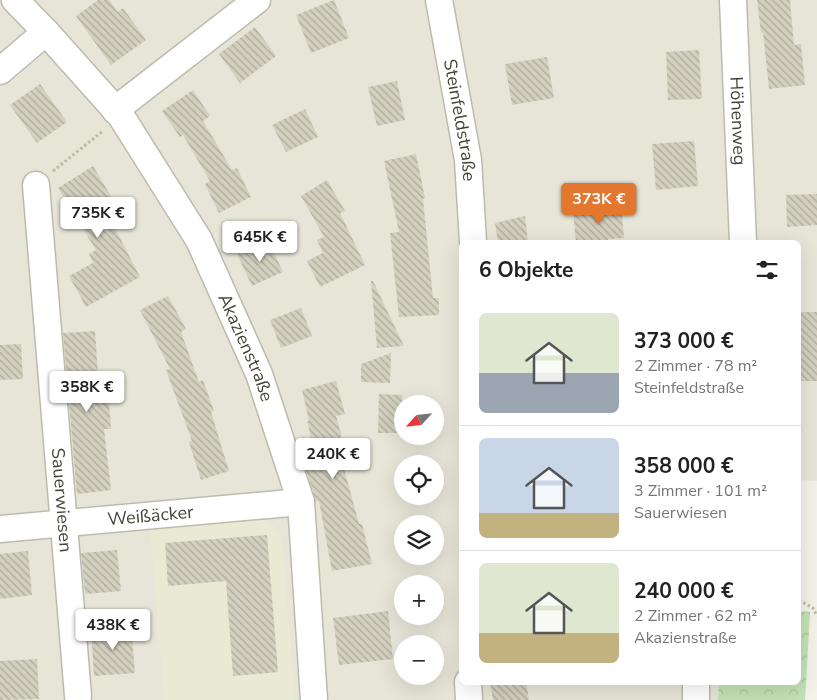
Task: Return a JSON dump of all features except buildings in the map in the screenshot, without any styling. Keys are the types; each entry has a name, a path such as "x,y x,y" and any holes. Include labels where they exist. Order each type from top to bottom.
{"street":[{"name":"Akazienstraße","path":"15,0 118,113 200,240 258,374 300,502 314,700"},
{"path":"118,113 257,0"},
{"name":"Steinfeldstraße","path":"439,0 468,160 473,240"},
{"name":"Höhenweg","path":"733,0 744,240"},
{"path":"0,71 46,32"},
{"name":"Sauerwiesen","path":"36,185 78,696"},
{"name":"Weißäcker","path":"0,529 300,502"},
{"path":"468,685 470,700"},
{"path":"696,685 696,700"}],"path":[{"path":"36,185 118,113"},
{"path":"801,601 813,608 817,616"}],"shaded area":[{"path":"0,0 817,0 817,481 801,480 801,240 459,240 459,685 719,685 718,700 0,700"},
{"path":"254,515 268,520 279,532 283,548 295,700 164,700 150,528"}],"green space":[{"path":"801,611 810,612 805,700 718,700 719,685 801,685"}]}
